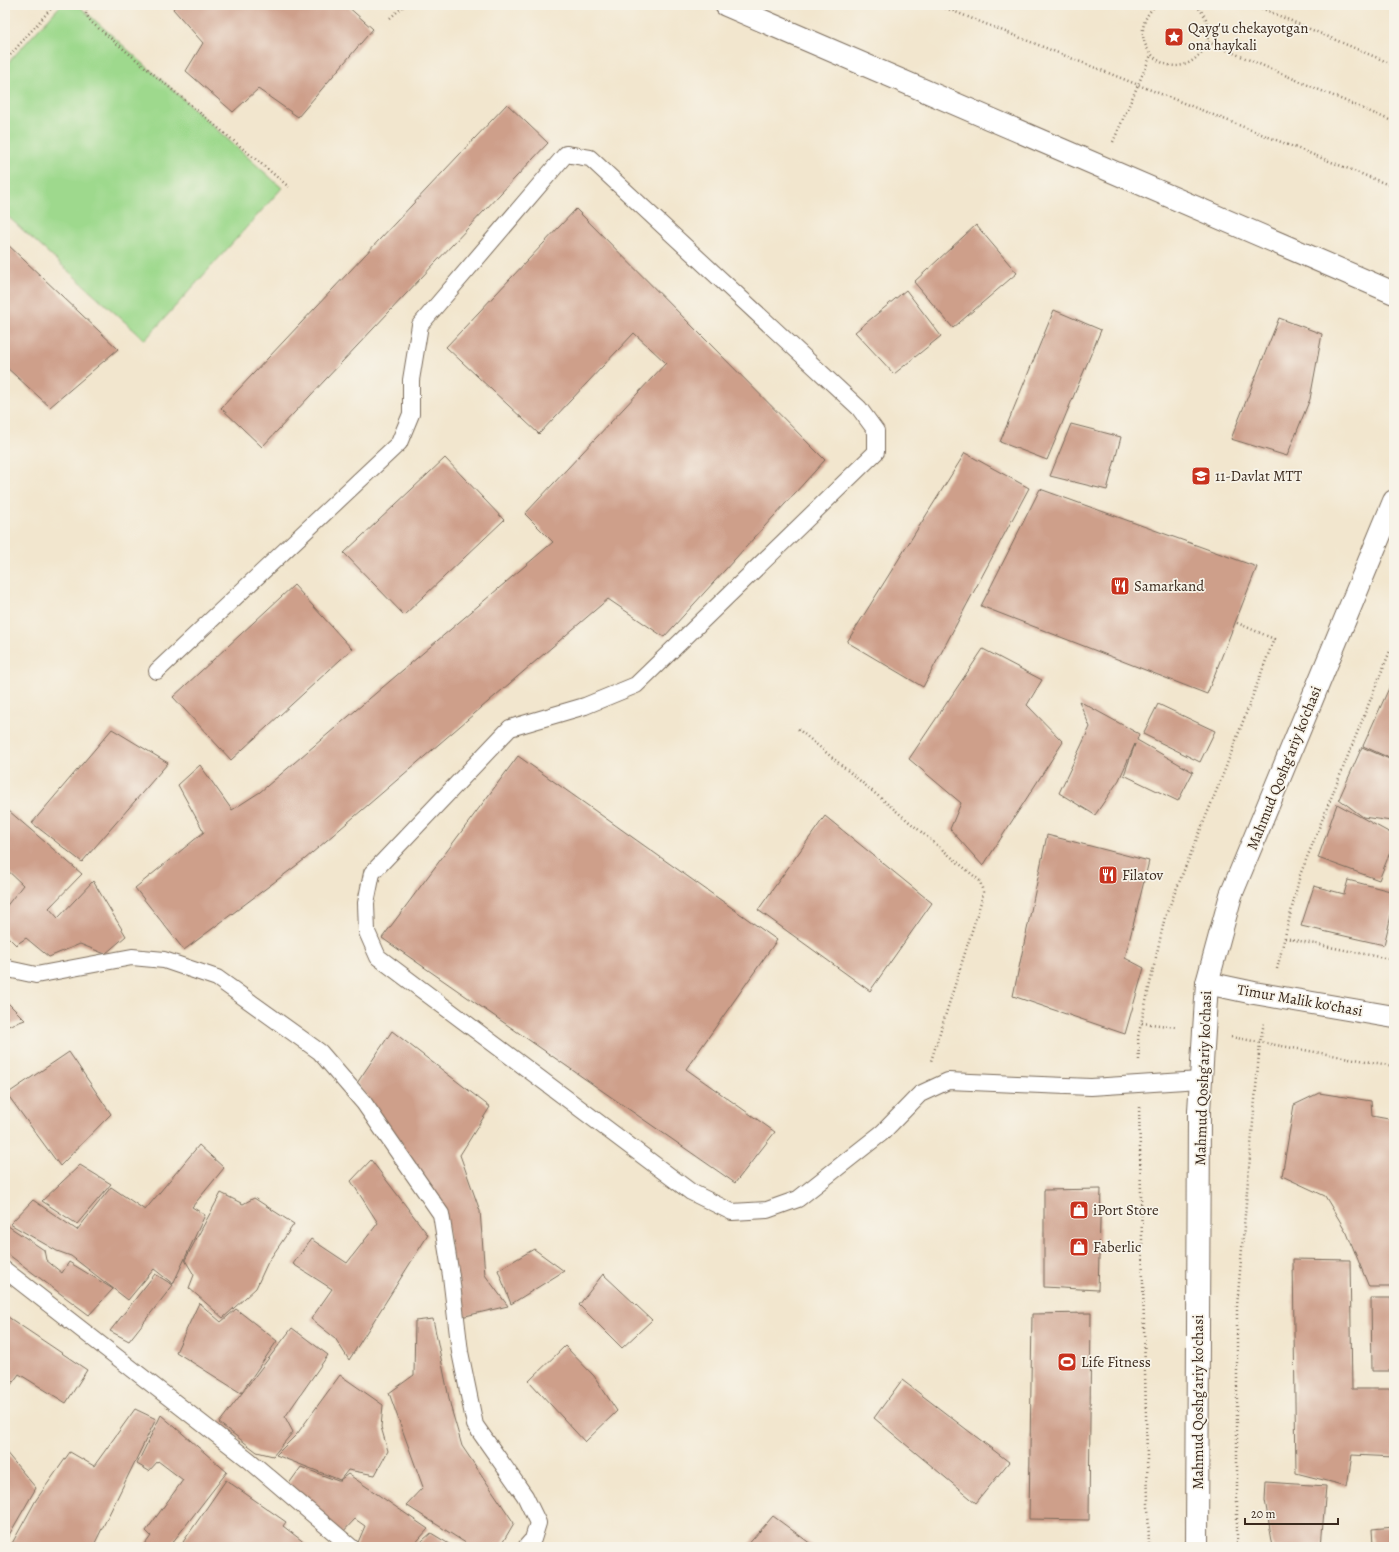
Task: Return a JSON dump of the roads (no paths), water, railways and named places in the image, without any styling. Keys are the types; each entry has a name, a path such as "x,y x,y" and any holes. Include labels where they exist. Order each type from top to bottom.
{"main road":[{"path":"726,5 1102,166 1394,294"},
{"name":"Mahmud Qoshg'ariy ko'chasi","path":"1197,1547 1200,1080 1207,983 1231,895 1394,501"},
{"name":"Timur Malik ko'chasi","path":"1207,983 1394,1017"}],"lane":[{"path":"157,671 399,443 411,414 411,380 420,325 566,154 590,158 859,408 876,431 876,452 636,686 585,706 510,728 372,873 366,903 367,932 378,957 691,1192 732,1212 767,1210 798,1200 883,1132 920,1094 948,1081 1091,1087 1200,1080"},
{"path":"5,966 8,969 36,975 132,957 164,960 217,978 320,1052 364,1102 440,1214 451,1276 460,1352 475,1425 525,1496 538,1523 533,1539 526,1547"},
{"path":"5,1270 249,1460 351,1547"}],"place":[{"name":"Qayg'u chekayotgan ona haykali","path":"1174,37"},
{"name":"11-Davlat MTT","path":"1201,476"},
{"name":"Samarkand","path":"1120,586"},
{"name":"Filatov","path":"1108,875"},
{"name":"iPort Store","path":"1079,1210"},
{"name":"Faberlic","path":"1079,1247"},
{"name":"Life Fitness","path":"1067,1362"}]}
